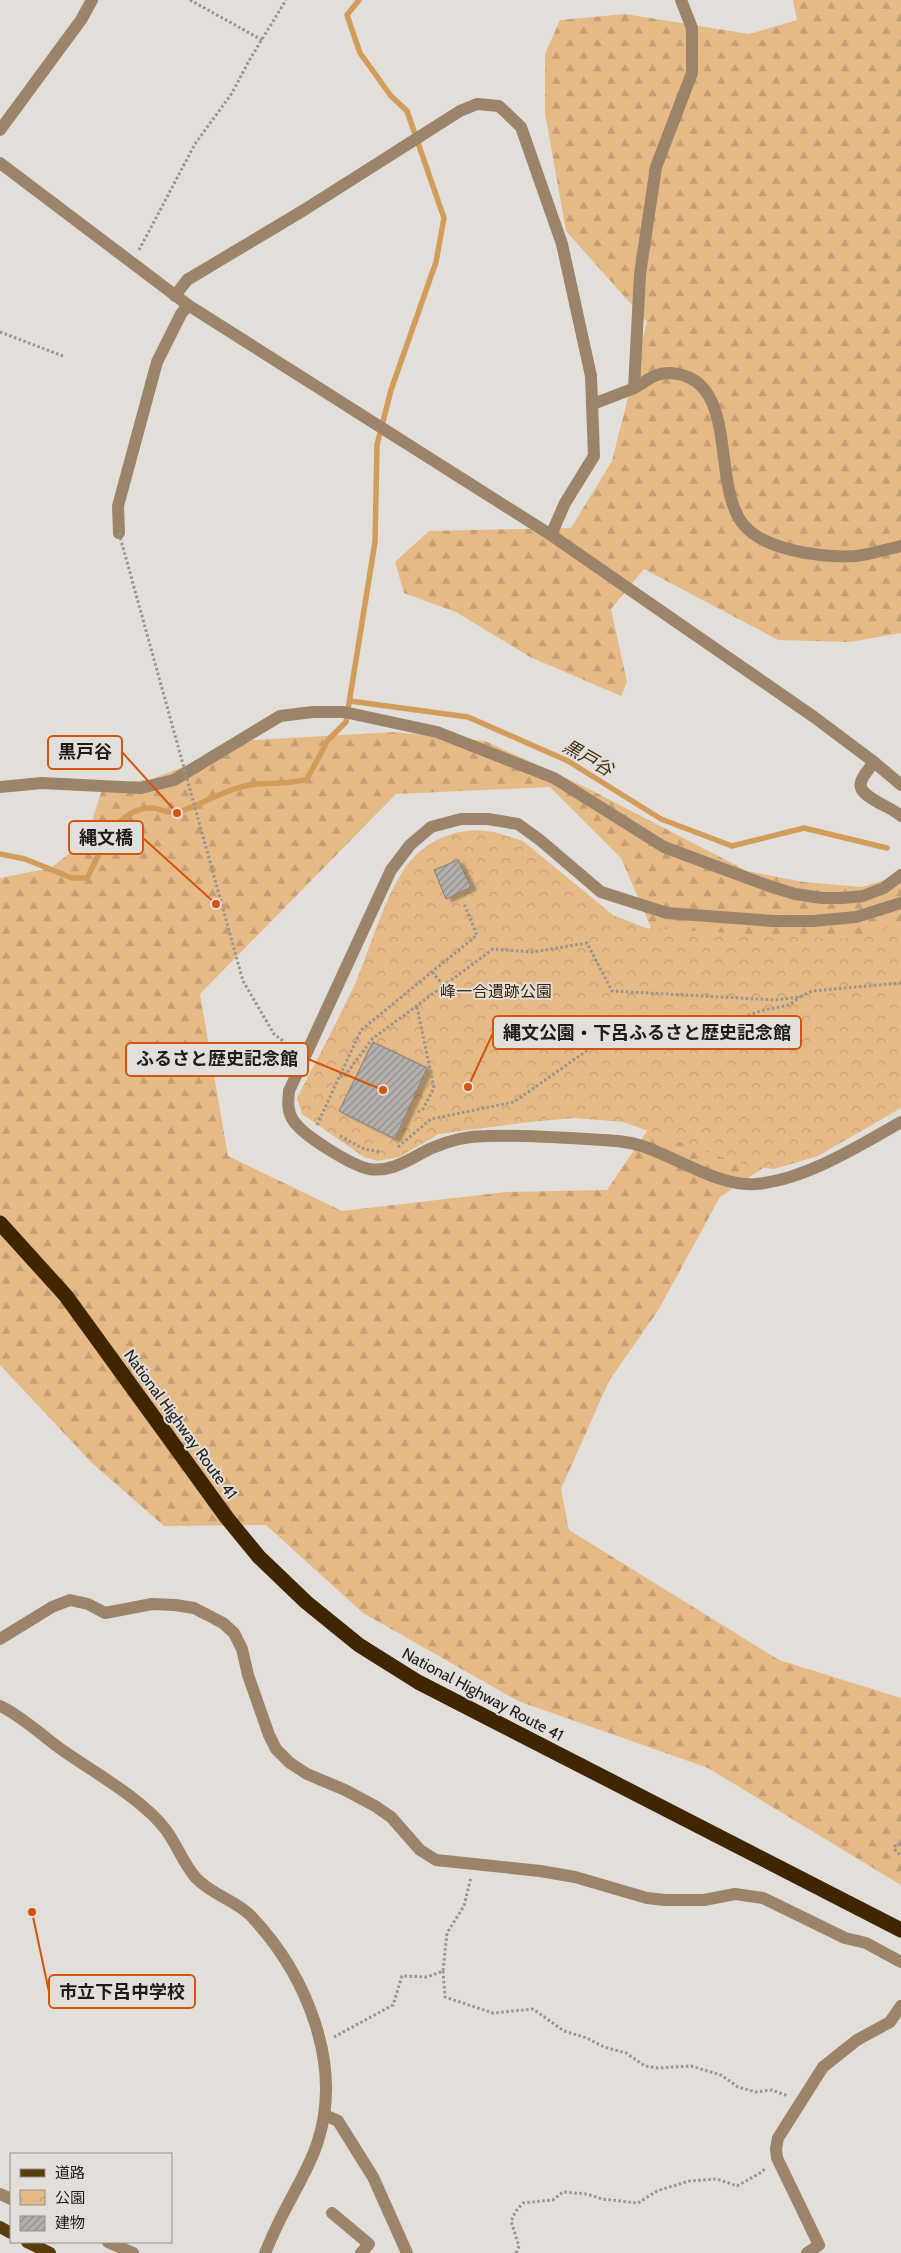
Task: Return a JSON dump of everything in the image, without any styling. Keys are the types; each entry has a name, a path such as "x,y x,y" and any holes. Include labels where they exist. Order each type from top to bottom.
{"highway":[{"name":"National Highway Route 41","path":"0,1223 66,1296 227,1518 260,1557 306,1602 359,1645 418,1682 901,1930"}],"main road":[{"path":"30,2243 50,2253"}],"street":[{"path":"0,130 81,20 92,0"},
{"path":"634,388 640,274 656,167 692,73 692,28 681,0"},
{"path":"175,296 187,280 304,210 435,125 477,104 498,106 521,127 562,244 591,376 594,456 566,503 551,535"},
{"path":"0,164 188,305 551,535 814,717 901,785"},
{"path":"119,533 118,506 157,362 181,314 188,305"},
{"path":"593,404 634,388 651,376 668,373 688,377 707,392 715,407 731,505 743,525 762,540 796,550 828,556 858,556 901,546"},
{"path":"0,788 42,784 141,788 174,780 280,716 313,712 344,712 437,732 554,778 664,847 772,888 822,898 843,898 864,896 884,888 901,876"},
{"path":"874,762 861,781 860,788 863,793 894,809 901,816"},
{"path":"901,903 856,917 813,921 773,921 667,913 601,892 540,840 518,824 461,819 431,827 410,845 391,870 289,1091 287,1106 293,1120 303,1131 350,1161 369,1168 386,1169 404,1164 431,1149 456,1139 486,1136 615,1141 641,1145 728,1181 755,1184 801,1172 836,1158 901,1122"},
{"path":"0,1639 52,1607 70,1600 88,1604 105,1613 152,1604 194,1608 223,1623 234,1633 242,1649 248,1675 269,1735 276,1749 290,1763 307,1774 345,1790 391,1817 420,1850 436,1860 540,1871 566,1876 647,1898 704,1900 735,1894 762,1898 845,1938 866,1943 901,1962"},
{"path":"0,1706 142,1805 166,1830 186,1865 196,1878 214,1894 249,1914 276,1944 294,1970 314,2016 321,2046 326,2092 325,2115 317,2144 265,2253"},
{"path":"807,2253 820,2244 777,2158 778,2138 823,2067 857,2040 890,2022 901,2006"},
{"path":"325,2115 338,2121 373,2177 407,2253"},
{"path":"332,2213 370,2244 360,2253"},
{"path":"110,2243 133,2253"}],"path":[{"path":"190,0 262,40"},
{"path":"132,264 157,213 195,144 232,93 286,0"},
{"path":"0,332 63,356"},
{"path":"119,533 243,981 274,1034 304,1058"},
{"path":"312,1137 361,1030 477,935 464,904"},
{"path":"340,1076 344,1077 372,1039 493,949 533,952 587,943 612,991 775,1000 800,997 819,990 901,982"},
{"path":"432,972 444,986"},
{"path":"337,1134 364,1149 374,1152 390,1150 398,1147 431,1119 514,1102 592,1048 607,1043 649,1046 678,1034 716,1026 764,1010 788,1005 800,997"},
{"path":"417,1007 434,1088 423,1109 418,1112"},
{"path":"318,1123 325,1127"},
{"path":"901,1844 895,1846 894,1849 901,1856"},
{"path":"472,1865 468,1894 464,1906 447,1933 443,1971 445,1997 493,2013 533,2009 564,2031 587,2038 604,2047 626,2053 644,2066 658,2068 691,2066 721,2075 738,2087 756,2092 772,2090 803,2100"},
{"path":"321,2046 393,2005 402,1976 427,1977 443,1971"},
{"path":"516,2253 519,2246 511,2222 516,2211 523,2204 553,2200 563,2192 587,2194 602,2199 638,2203 657,2191 689,2181 717,2179 737,2186 762,2172 777,2158"}],"green space":[{"path":"793,0 901,0 901,633 850,642 778,640 644,569 611,609 627,682 621,696 530,657 456,612 404,593 395,562 429,531 571,528 612,461 647,322 566,231 545,113 545,54 560,20 625,14 749,34 797,20"},
{"path":"395,732 485,741 585,787 747,871 804,882 862,887 901,875 901,1065 825,1126 720,1197 659,1309 609,1381 561,1489 569,1530 779,1660 901,1698 901,1885 708,1768 518,1701 363,1613 266,1525 164,1526 92,1463 0,1365 0,878 51,868 86,840 104,783 149,780 253,740","holes":["550,787 621,858 703,1048 607,1190 506,1192 342,1211 228,1156 200,994 396,794"]},
{"name":"峰一合遺跡公園","path":"479,830 494,832 523,841 613,915 646,928 841,939 880,931 901,921 901,1108 818,1156 774,1169 744,1165 623,1122 575,1118 439,1134 399,1157 378,1161 364,1157 302,1114 297,1098 354,986 397,880 417,854 431,843 446,836"}],"building":[{"path":"458,860 471,887 446,899 434,870"},
{"path":"373,1042 427,1068 395,1139 339,1111"}],"waterway":[{"path":"0,854 25,859 72,878 87,878 110,834 127,816 149,808 176,813 241,787 307,779 328,740 346,722 375,542 377,445 391,390 436,262 444,218 407,111 391,96 360,53 347,15 359,0"},
{"name":"黒戸谷","path":"350,701 468,717 568,761 661,819 732,846 804,828 887,848"}],"place":[{"name":"黒戸谷","path":"177,813"},
{"name":"縄文橋","path":"216,904"},
{"name":"縄文公園・下呂ふるさと歴史記念館","path":"468,1087"},
{"name":"ふるさと歴史記念館","path":"383,1090"},
{"name":"市立下呂中学校","path":"32,1912"}]}
